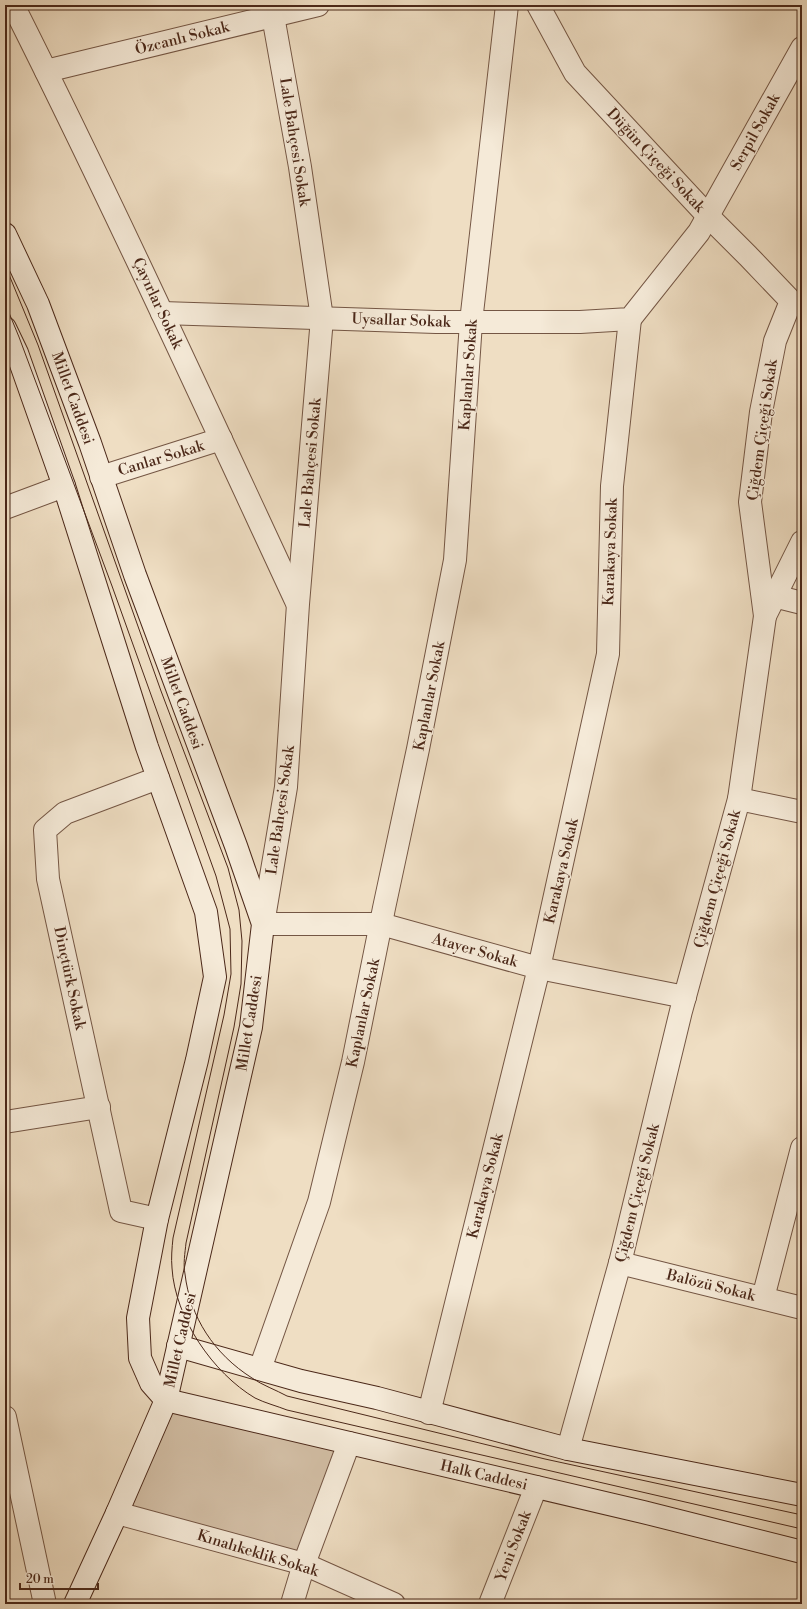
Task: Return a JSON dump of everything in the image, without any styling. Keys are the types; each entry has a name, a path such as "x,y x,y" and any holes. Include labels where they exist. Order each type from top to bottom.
{"street":[{"name":"Çayırlar Sokak","path":"13,5 162,312 298,604"},
{"name":"Özcanlı Sokak","path":"46,71 271,10 318,5"},
{"name":"Kaplanlar Sokak","path":"260,1369 318,1202 353,1062 418,750 455,560 471,322 507,5"},
{"name":"Düğün Çiçeği Sokak","path":"544,9 576,73 708,216 791,301"},
{"name":"Lale Bahçesi Sokak","path":"263,924 286,787 298,604 322,318 300,166 271,10"},
{"name":"Serpil Sokak","path":"708,216 802,48"},
{"path":"630,319 699,232 708,216"},
{"name":"Millet Caddesi","path":"5,234 38,304 90,443 138,583 236,846 263,924 251,1027 166,1400"},
{"name":"Çiğdem Çiçeği Sokak","path":"568,1449 620,1263 685,997 739,799 765,616 750,502 761,412 773,349 791,301"},
{"name":"Uysallar Sokak","path":"162,312 471,322 580,322 630,319"},
{"name":"Karakaya Sokak","path":"429,1413 539,968 608,654 612,486 630,319"},
{"name":"Millet Caddesi","path":"5,328 17,353 64,486 158,778 206,912 216,977 197,1060 157,1219 138,1318 140,1358 151,1383 166,1400"},
{"name":"Canlar Sokak","path":"101,476 221,439"},
{"path":"5,508 64,486"},
{"path":"765,616 802,542"},
{"path":"774,596 802,603"},
{"name":"Dinçtürk Sokak","path":"157,1219 121,1211 48,879 46,830 64,812 158,778"},
{"path":"739,799 802,812"},
{"name":"Atayer Sokak","path":"263,924 381,924 539,968 685,997"},
{"path":"5,1122 99,1107"},
{"path":"763,1298 802,1148"},
{"name":"Balözü Sokak","path":"620,1263 802,1308"},
{"path":"178,1346 301,1381 376,1398 568,1449 802,1495"},
{"path":"75,1604 118,1513 166,1400"},
{"name":"Halk Caddesi","path":"166,1400 643,1512 802,1552"},
{"path":"5,1417 45,1604"},
{"path":"292,1604 304,1564 349,1443"},
{"name":"Yeni Sokak","path":"490,1604 536,1487"},
{"name":"Kınalıkeklik Sokak","path":"118,1513 304,1564 394,1604"}],"shaded area":[{"path":"166,1400 349,1443 304,1564 117,1513"}],"tram line":[{"path":"5,265 38,345 161,691 228,868 239,910 242,941 241,984 234,1027 186,1243 184,1258 184,1270 192,1305 206,1333 215,1346 238,1368 256,1381 287,1396 545,1459 802,1515"},
{"path":"5,303 112,586 216,876 230,929 231,974 224,1015 173,1238 172,1249 175,1287 180,1306 199,1342 211,1359 239,1387 255,1398 287,1410 802,1529"}]}
